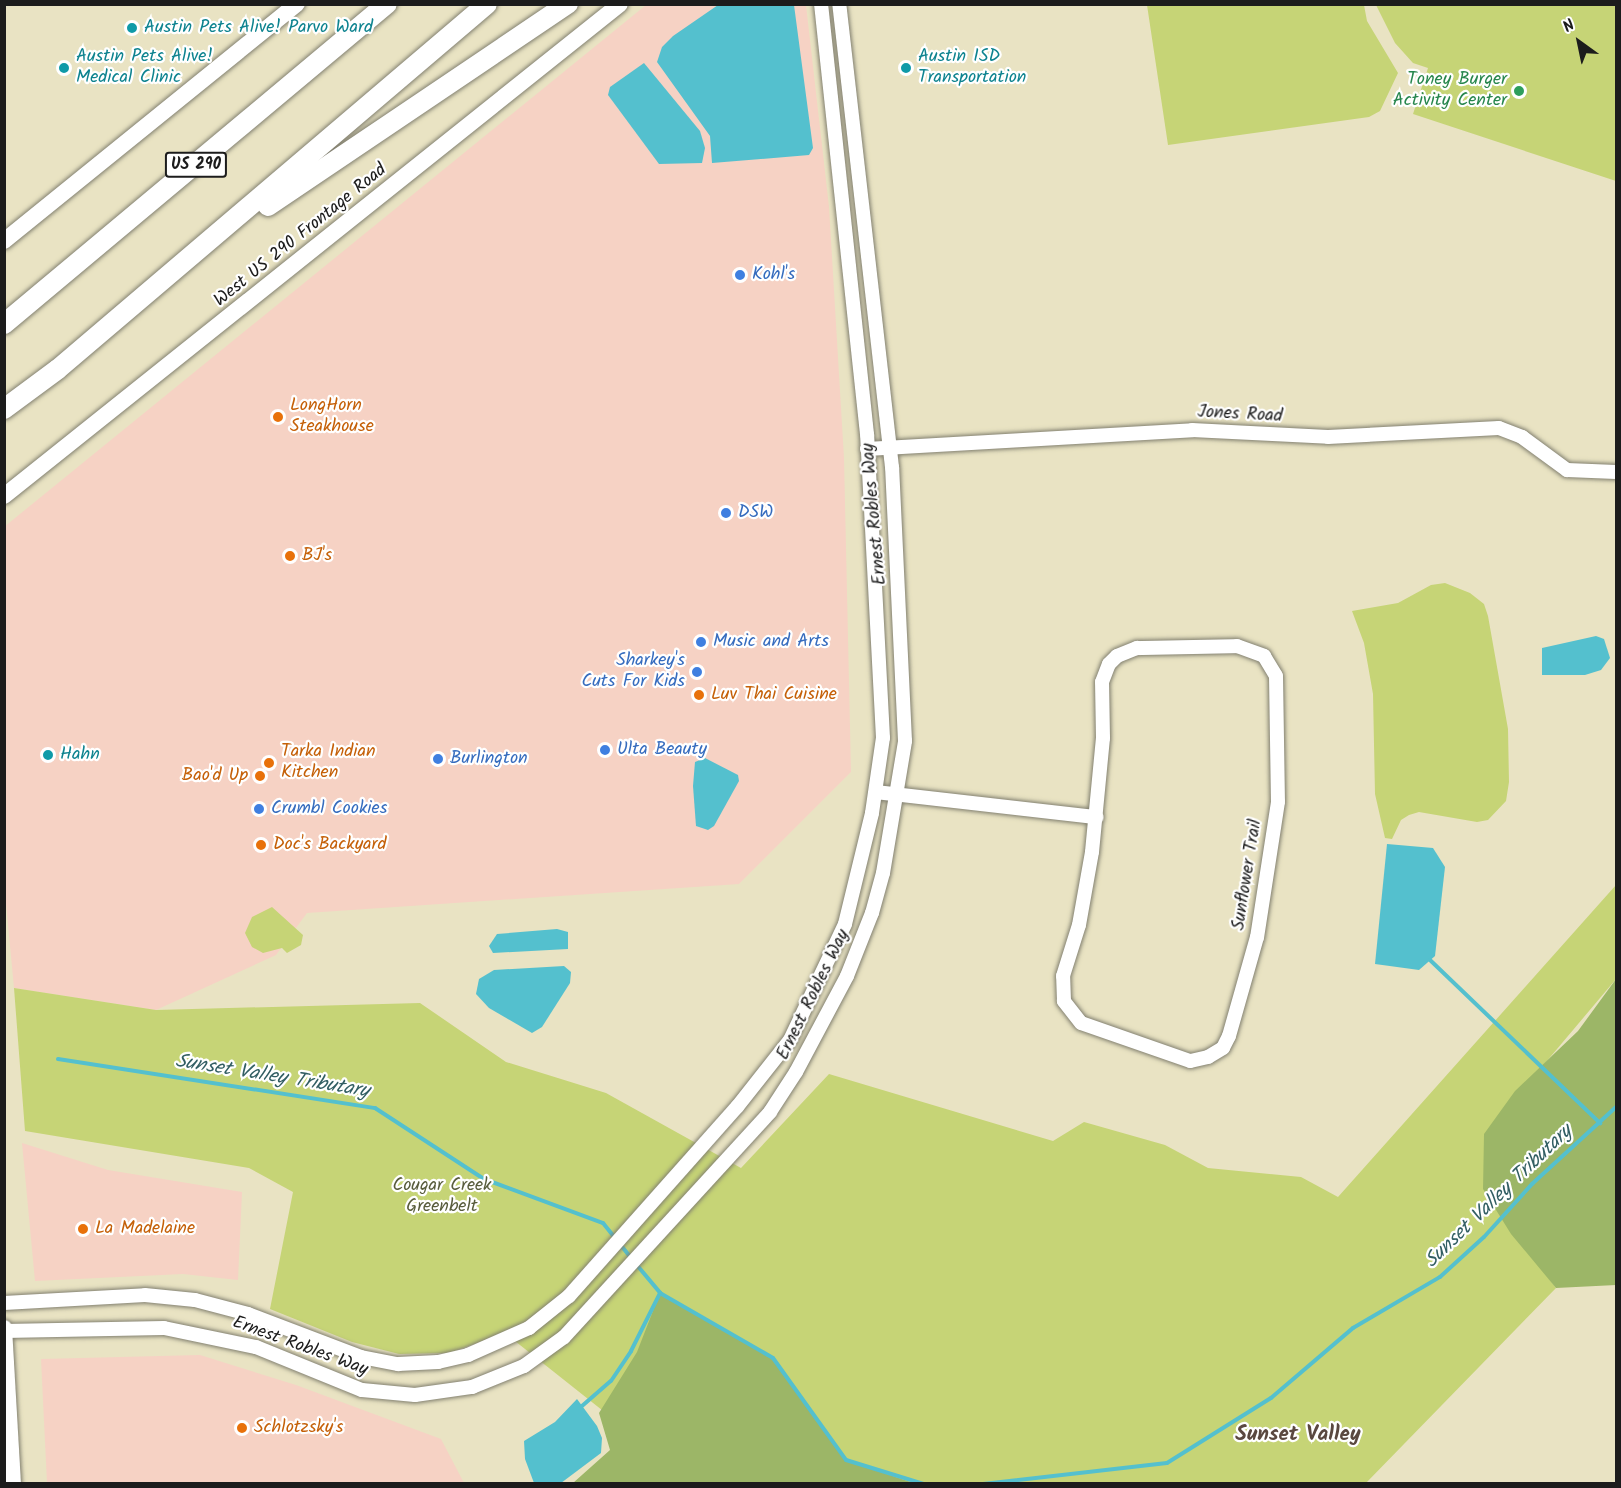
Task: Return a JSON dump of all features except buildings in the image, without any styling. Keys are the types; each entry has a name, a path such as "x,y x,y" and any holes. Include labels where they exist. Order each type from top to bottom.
{"highway":[{"name":"US 290","path":"4,324 387,4"},
{"path":"4,409 205,246 487,4"},
{"path":"205,246 568,4"}],"main road":[{"path":"4,241 297,4"},
{"name":"West US 290 Frontage Road","path":"4,496 620,4"},
{"path":"4,488 23,482"},
{"path":"5,1330 13,1484"}],"street":[{"name":"Ernest Robles Way","path":"4,1303 145,1295 195,1300 248,1314 361,1357 398,1364 438,1362 495,1345 529,1328 570,1296 753,1090 789,1040 845,924 876,792 883,738 882,663 872,572 867,449 861,376 821,4"},
{"name":"Ernest Robles Way","path":"5,1330 133,1327 181,1330 256,1347 363,1390 415,1395 444,1393 500,1378 548,1350 622,1274 770,1112 824,1024 872,913 896,793 905,709 888,448 839,4"},
{"path":"848,256 868,253"},
{"path":"861,376 881,374"},
{"name":"Jones Road","path":"867,449 1192,430 1328,437 1500,428 1522,436 1567,470 1617,472"},
{"name":"Jones Road","path":"1599,470 1617,460"},
{"name":"Sunflower Trail","path":"1237,646 1264,656 1276,676 1279,742 1278,802 1269,867 1257,937 1229,1036 1223,1048 1208,1057 1190,1061 1174,1057 1081,1023 1064,1000 1063,976 1079,925 1097,817 1102,682 1117,656 1137,648 1237,646"},
{"path":"876,792 1097,817"}],"shaded area":[{"path":"646,5 806,5 829,207 844,458 851,772 739,884 307,913 276,955 156,1010 14,988 4,882 4,527"},
{"path":"22,1143 108,1170 242,1192 238,1280 183,1274 35,1281"},
{"path":"200,1355 296,1385 441,1439 464,1483 47,1483 41,1359"}],"green space":[{"path":"1147,5 1364,5 1367,21 1398,73 1380,111 1369,117 1168,145"},
{"name":"Toney Burger Activity Center","path":"1376,5 1616,5 1616,181 1413,114 1428,68 1413,63 1395,43"},
{"path":"1445,583 1470,593 1484,604 1488,616 1508,729 1509,782 1506,801 1488,820 1477,822 1419,812 1409,815 1401,820 1392,839 1385,838 1375,794 1373,694 1364,643 1352,611 1398,603 1431,585"},
{"name":"Cougar Creek Greenbelt","path":"1616,885 1616,979 1541,1068 1538,1264 1556,1288 1366,1483 711,1483 612,1418 505,1333 449,1353 399,1354 352,1342 270,1309 293,1192 249,1168 25,1131 14,988 156,1010 420,1003 506,1062 606,1093 741,1168 829,1074 1053,1141 1084,1122 1165,1145 1208,1168 1301,1177 1338,1197"},
{"path":"272,907 303,935 301,945 287,953 282,948 263,953 252,947 245,933 252,917"},
{"path":"1616,979 1616,1285 1556,1288 1511,1234 1483,1189 1484,1134 1515,1091 1578,1031"},
{"path":"660,1293 773,1358 846,1460 913,1483 573,1483 610,1450 599,1413 637,1352"}],"water":[{"path":"718,5 794,5 813,148 809,155 712,163 710,136 657,62 662,47 673,36"},
{"path":"644,63 700,131 705,148 702,163 659,164 608,95 610,87"},
{"path":"1596,636 1604,639 1610,658 1601,670 1585,675 1542,675 1542,648"},
{"path":"705,758 738,775 739,781 714,826 708,830 696,826 693,786 695,762"},
{"path":"1387,844 1433,848 1445,867 1435,956 1419,970 1375,964"},
{"path":"557,929 568,932 568,949 493,953 489,946 497,934"},
{"path":"564,966 571,972 570,983 542,1027 532,1033 489,1008 476,994 479,979 494,970"},
{"path":"577,1399 597,1426 602,1438 601,1453 561,1483 534,1483 525,1459 524,1441 555,1422"}],"waterway":[{"path":"1430,960 1600,1123"},
{"name":"Sunset Valley Tributary","path":"58,1059 375,1108 484,1179 603,1223 631,1258"},
{"name":"Sunset Valley Tributary","path":"983,1484 1167,1463 1271,1398 1353,1328 1440,1277 1484,1237 1532,1184 1616,1107"},
{"name":"Sunset Valley Tributary","path":"636,1264 660,1293 773,1358 846,1460 924,1484"},
{"path":"582,1406 611,1381 631,1351 660,1293"}],"place":[{"name":"Austin Pets Alive! Parvo Ward","path":"132,28"},
{"name":"Austin Pets Alive! Medical Clinic","path":"64,68"},
{"name":"Austin ISD Transportation","path":"906,68"},
{"name":"Toney Burger Activity Center","path":"1519,91"},
{"name":"Kohl's","path":"740,275"},
{"name":"LongHorn Steakhouse","path":"278,417"},
{"name":"DSW","path":"726,513"},
{"name":"BJ's","path":"290,556"},
{"name":"Music and Arts","path":"701,642"},
{"name":"Sharkey's Cuts For Kids","path":"697,672"},
{"name":"Luv Thai Cuisine","path":"699,695"},
{"name":"Ulta Beauty","path":"605,750"},
{"name":"Hahn","path":"48,755"},
{"name":"Burlington","path":"438,759"},
{"name":"Tarka Indian Kitchen","path":"269,763"},
{"name":"Bao'd Up","path":"260,776"},
{"name":"Crumbl Cookies","path":"259,809"},
{"name":"Doc's Backyard","path":"261,845"},
{"name":"La Madelaine","path":"83,1229"},
{"name":"Schlotzsky's","path":"242,1428"}],"district":[{"name":"Sunset Valley","path":"1298,1435"}]}
